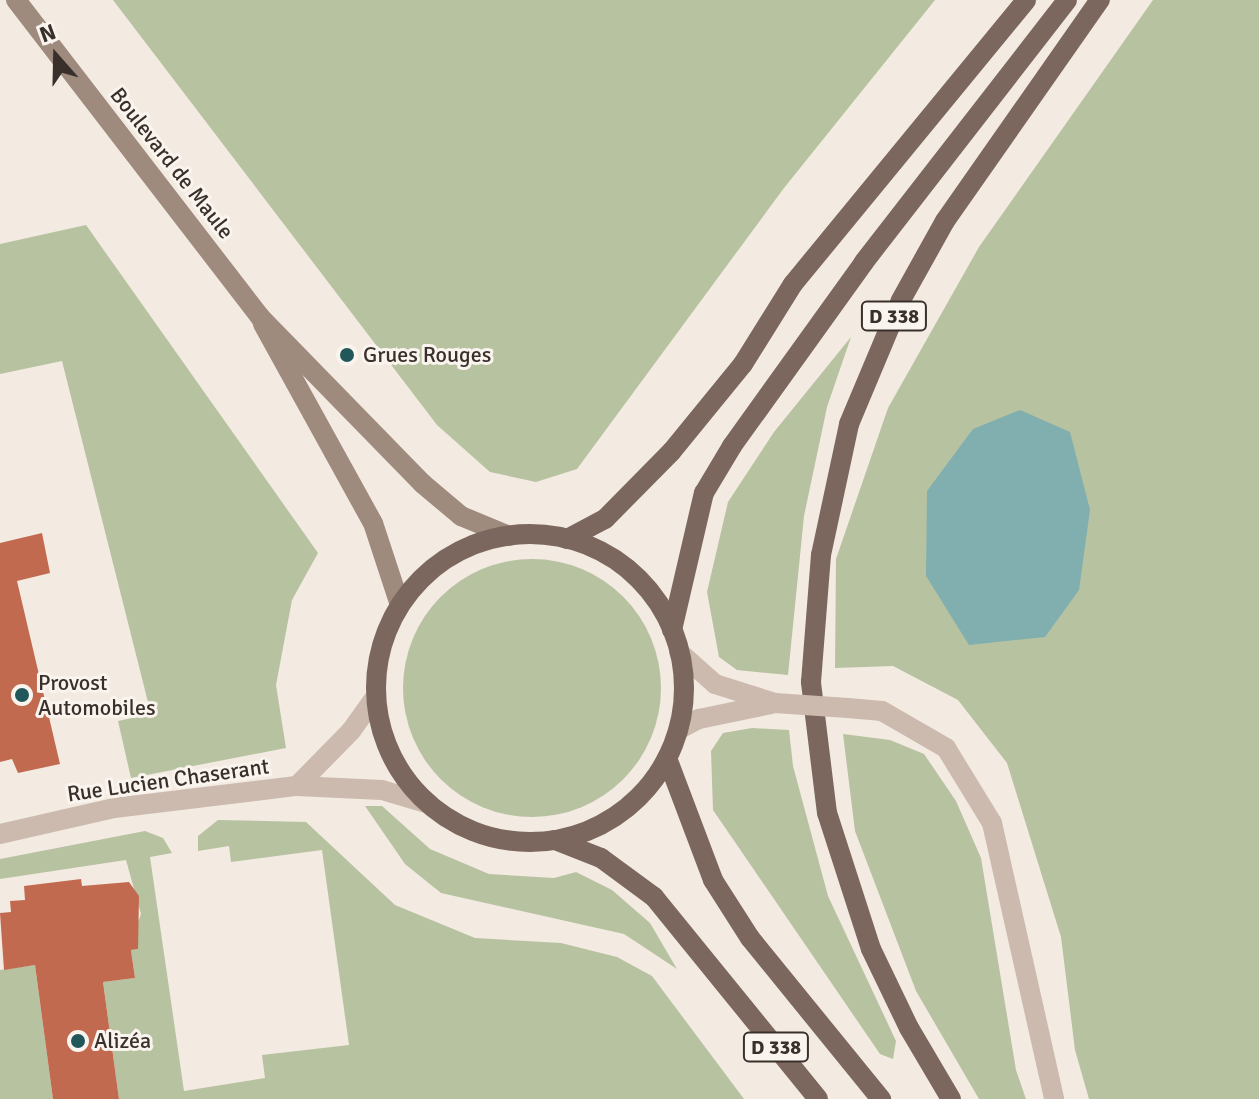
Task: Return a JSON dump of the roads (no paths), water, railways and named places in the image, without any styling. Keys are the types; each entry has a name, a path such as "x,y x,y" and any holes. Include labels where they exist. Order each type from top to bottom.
{"main road":[{"name":"Boulevard de Maule","path":"16,0 260,317 423,484 461,516 509,536"},
{"path":"567,539 605,519 672,451 743,364 793,284 1026,0"},
{"name":"D 338","path":"672,630 704,493 732,446 864,262 1067,0"},
{"name":"D 338","path":"951,1099 909,1028 871,949 827,813 811,682 819,570 849,424 901,300 945,221 1100,0"},
{"name":"Boulevard de Maule","path":"260,317 282,367 373,523 400,605"},
{"path":"509,536 567,539 601,552 631,572 655,598 672,630 679,652 683,700 678,730 667,758 651,782 620,812 582,832 554,839 495,838 466,828 429,804 391,755 376,696 381,648 400,605 439,564 472,546 509,536"},
{"name":"D 338","path":"667,758 720,892 750,938 881,1099"},
{"name":"D 338","path":"554,839 601,858 654,897 818,1099"}],"street":[{"path":"679,652 715,684 775,703 882,711 946,748 992,823 1054,1099"},
{"name":"Rue Lucien Chaserant","path":"297,786 351,731 376,696"},
{"path":"678,730 699,719 775,703"},
{"name":"Rue Lucien Chaserant","path":"0,834 114,808 297,786 382,790 429,804"}],"water":[{"path":"1020,410 1070,432 1090,510 1079,590 1045,637 969,645 926,576 927,491 973,429"}],"place":[{"name":"Grues Rouges","path":"347,355"},
{"name":"Provost Automobiles","path":"22,695"},
{"name":"Alizéa","path":"78,1041"}]}
